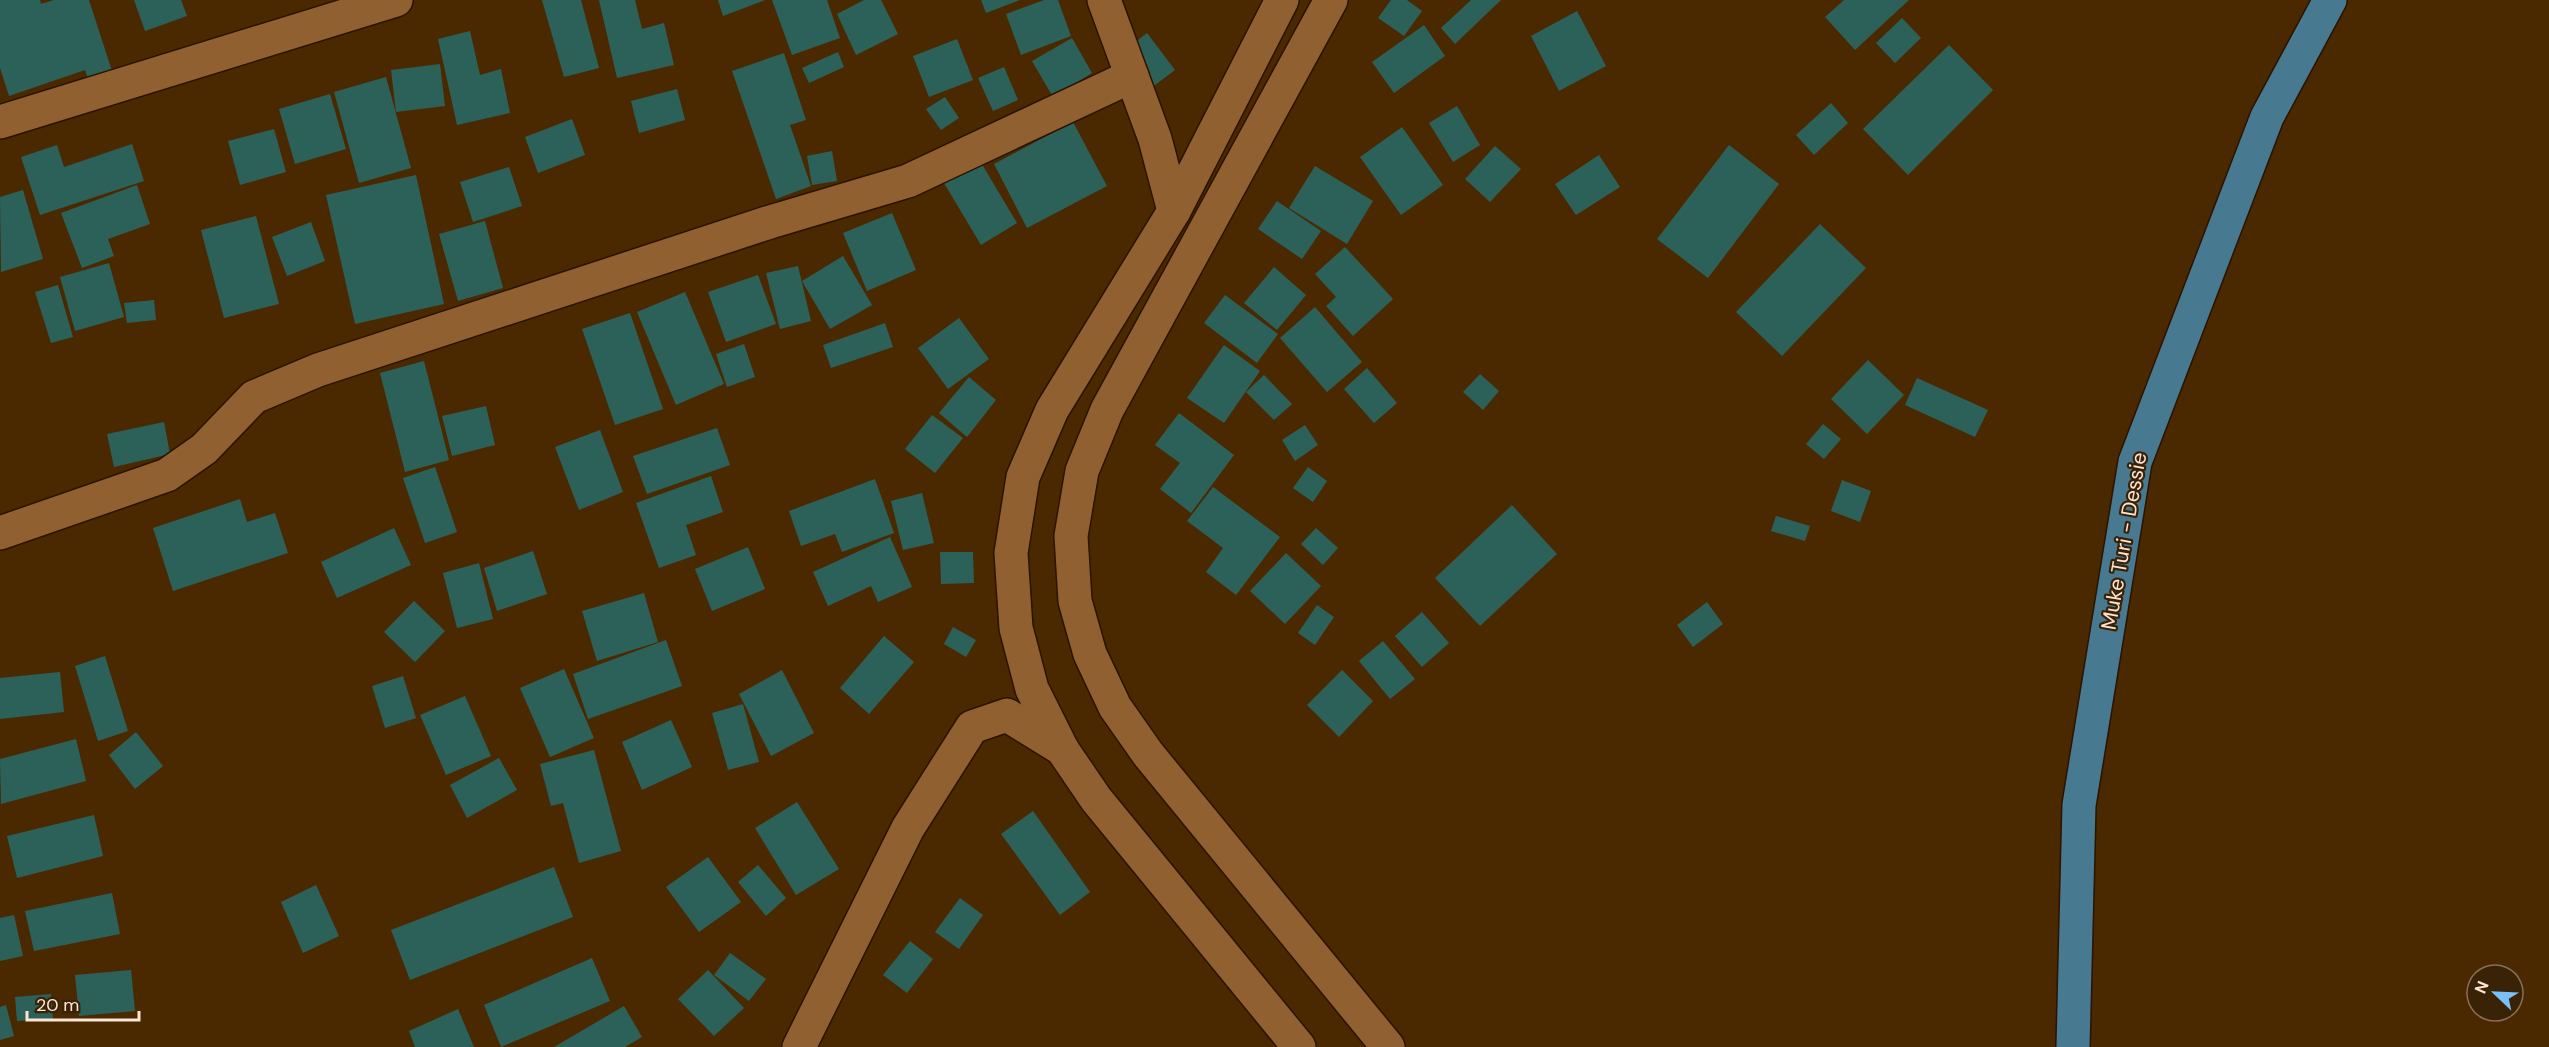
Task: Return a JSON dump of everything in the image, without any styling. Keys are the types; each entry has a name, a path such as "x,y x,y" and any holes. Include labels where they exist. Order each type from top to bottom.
{"main road":[{"name":"Muke Turi - Dessie","path":"2073,1047 2079,805 2135,462 2267,117 2330,0"}],"street":[{"path":"0,122 396,0"},
{"path":"1104,0 1155,139 1174,212"},
{"path":"1282,0 1174,212 1052,410 1023,477 1011,553 1016,628 1032,689 1062,749 1096,800 1299,1047"},
{"path":"1331,0 1107,410 1082,471 1071,536 1075,601 1090,654 1115,707 1148,754 1388,1047"},
{"path":"0,533 167,475 204,449 254,397 318,370 771,222 908,181 1132,76"},
{"path":"799,1047 908,828 972,727 1007,716 1062,749"}],"building":[{"path":"0,0 40,0 41,4 54,0 89,0 112,71 88,79 85,70 9,96 0,68"},
{"path":"134,0 181,0 187,16 145,31"},
{"path":"542,0 581,0 599,68 564,77"},
{"path":"599,0 635,0 642,29 664,23 674,65 617,78"},
{"path":"718,0 765,0 723,16"},
{"path":"772,0 827,0 840,38 792,55"},
{"path":"864,0 881,0 898,34 856,55 837,14"},
{"path":"981,0 1020,0 986,13"},
{"path":"1044,0 1058,0 1071,36 1021,55 1006,14"},
{"path":"1391,0 1407,0 1422,11 1404,36 1378,18"},
{"path":"1471,0 1501,0 1455,44 1441,28"},
{"path":"1844,0 1909,0 1855,50 1825,17"},
{"path":"1577,11 1606,66 1559,91 1531,36"},
{"path":"1902,18 1921,38 1895,63 1876,43"},
{"path":"1424,25 1445,56 1394,93 1372,62"},
{"path":"470,31 480,75 501,69 510,113 457,125 438,39"},
{"path":"1147,33 1175,70 1151,88 1124,51"},
{"path":"1072,38 1092,73 1053,97 1032,61"},
{"path":"957,39 973,80 929,97 913,56"},
{"path":"1949,45 1993,90 1908,175 1863,129"},
{"path":"838,52 844,67 809,83 802,68"},
{"path":"784,53 806,120 790,125 811,186 776,199 732,71"},
{"path":"440,64 445,106 396,112 391,70"},
{"path":"1004,67 1018,100 993,111 978,78"},
{"path":"386,77 411,168 359,183 334,92"},
{"path":"677,89 685,120 639,133 631,101"},
{"path":"330,94 346,149 295,164 279,109"},
{"path":"945,97 959,118 941,130 926,109"},
{"path":"1831,103 1848,123 1814,155 1796,135"},
{"path":"1457,106 1480,145 1453,162 1429,123"},
{"path":"572,119 585,155 538,173 525,137"},
{"path":"1073,122 1107,186 1027,228 994,164"},
{"path":"1402,127 1443,185 1401,215 1360,157"},
{"path":"274,129 286,172 240,185 228,141"},
{"path":"132,144 144,181 40,215 21,157 57,145 64,167"},
{"path":"1729,145 1779,184 1708,278 1657,239"},
{"path":"1495,146 1521,169 1490,202 1465,179"},
{"path":"832,151 837,181 812,185 807,156"},
{"path":"1599,155 1620,187 1576,215 1555,184"},
{"path":"980,161 1017,223 981,245 944,183"},
{"path":"1315,166 1373,201 1347,244 1289,208"},
{"path":"509,167 522,206 473,222 460,182"},
{"path":"416,175 444,304 355,324 326,195"},
{"path":"137,185 150,224 108,239 114,256 82,268 61,213"},
{"path":"23,190 43,259 1,272 0,197"},
{"path":"1277,201 1321,231 1302,259 1258,229"},
{"path":"892,213 916,270 867,291 843,233"},
{"path":"256,216 279,304 224,318 201,230"},
{"path":"485,221 503,288 458,301 439,234"},
{"path":"311,222 325,261 287,276 272,237"},
{"path":"1820,224 1866,268 1782,356 1736,312"},
{"path":"1345,247 1393,299 1353,336 1326,306 1336,297 1315,274"},
{"path":"843,256 872,305 830,329 802,281"},
{"path":"109,263 124,317 75,331 60,277"},
{"path":"798,266 811,321 780,329 766,273"},
{"path":"1274,267 1306,295 1277,330 1244,303"},
{"path":"758,275 776,324 726,342 708,292"},
{"path":"58,285 73,337 51,343 35,292"},
{"path":"685,292 724,384 676,405 637,312"},
{"path":"1225,295 1278,334 1257,363 1204,323"},
{"path":"154,300 156,320 127,323 124,303"},
{"path":"1315,307 1362,362 1327,392 1280,338"},
{"path":"630,313 663,409 615,425 582,329"},
{"path":"959,318 989,359 948,389 918,348"},
{"path":"885,323 893,347 831,368 823,345"},
{"path":"744,344 755,377 727,387 716,354"},
{"path":"1224,345 1260,371 1224,423 1187,398"},
{"path":"1868,360 1904,395 1867,434 1831,399"},
{"path":"424,361 449,460 405,472 380,373"},
{"path":"1367,368 1397,403 1374,423 1344,389"},
{"path":"1480,374 1499,391 1483,410 1463,392"},
{"path":"1264,375 1292,404 1274,420 1246,392"},
{"path":"969,377 996,400 967,437 939,413"},
{"path":"1917,378 1988,410 1975,437 1905,405"},
{"path":"486,406 495,445 452,456 442,416"},
{"path":"1179,413 1234,455 1191,513 1160,489 1180,463 1155,445"},
{"path":"932,415 963,438 935,473 905,449"},
{"path":"164,422 170,454 114,467 107,434"},
{"path":"1823,424 1841,439 1824,459 1806,444"},
{"path":"1305,425 1318,445 1295,461 1282,440"},
{"path":"717,428 730,465 647,494 633,456"},
{"path":"600,430 623,492 579,510 555,447"},
{"path":"435,467 457,532 425,543 403,478"},
{"path":"1308,467 1327,481 1313,502 1293,488"},
{"path":"711,476 723,512 686,525 696,555 659,568 636,503"},
{"path":"875,479 894,533 842,552 835,534 801,546 789,511"},
{"path":"1842,480 1871,491 1860,522 1831,511"},
{"path":"1213,487 1280,537 1236,595 1206,572 1223,548 1187,521"},
{"path":"922,493 934,543 903,550 891,501"},
{"path":"240,499 247,522 275,513 288,553 173,591 153,528"},
{"path":"1512,505 1557,554 1480,626 1435,578"},
{"path":"1776,516 1810,526 1805,541 1771,531"},
{"path":"394,528 411,565 337,598 321,562"},
{"path":"1316,528 1338,548 1323,565 1301,544"},
{"path":"890,537 912,587 878,602 871,586 828,606 813,572"},
{"path":"748,547 765,589 712,611 695,569"},
{"path":"533,551 547,594 497,611 484,568"},
{"path":"940,552 973,552 974,583 941,584"},
{"path":"1286,553 1321,586 1285,624 1250,591"},
{"path":"479,563 493,619 457,628 443,573"},
{"path":"644,593 658,642 597,661 582,611"},
{"path":"414,601 445,631 415,662 384,632"},
{"path":"1707,602 1723,624 1693,647 1677,625"},
{"path":"1317,605 1334,617 1315,645 1298,633"},
{"path":"1422,612 1449,643 1422,667 1395,636"},
{"path":"953,627 976,640 966,657 944,644"},
{"path":"884,636 914,662 869,714 840,688"},
{"path":"666,640 682,686 588,719 573,674"},
{"path":"1383,641 1415,679 1390,699 1359,661"},
{"path":"105,656 128,731 98,741 75,666"},
{"path":"564,669 594,738 550,757 520,688"},
{"path":"782,670 814,733 771,756 739,694"},
{"path":"1342,670 1373,701 1339,737 1307,705"},
{"path":"60,672 64,712 0,719 0,678"},
{"path":"403,676 416,718 385,728 372,686"},
{"path":"465,696 491,756 446,775 420,715"},
{"path":"743,704 759,762 728,770 712,713"},
{"path":"671,720 692,767 642,790 622,742"},
{"path":"136,732 163,766 135,789 109,755"},
{"path":"76,739 86,781 1,804 0,759"},
{"path":"594,750 621,851 579,863 563,803 551,806 540,764"},
{"path":"499,758 517,790 467,818 450,785"},
{"path":"797,802 839,869 796,895 755,828"},
{"path":"1033,811 1090,892 1060,915 1001,834"},
{"path":"94,815 103,856 17,878 7,836"},
{"path":"708,857 741,902 699,932 666,887"},
{"path":"758,865 786,898 766,916 738,882"},
{"path":"554,867 573,917 410,980 391,930"},
{"path":"316,885 339,936 303,953 281,902"},
{"path":"112,893 120,934 34,951 25,911"},
{"path":"960,898 983,915 959,949 935,932"},
{"path":"14,915 23,956 0,961 0,918"},
{"path":"910,941 933,959 907,993 883,975"},
{"path":"730,953 766,979 749,1001 714,975"},
{"path":"592,958 610,1001 501,1047 484,1005"},
{"path":"131,970 135,1011 79,1016 75,975"},
{"path":"708,970 744,1008 714,1036 678,999"},
{"path":"51,994 53,1019 17,1021 15,997"},
{"path":"6,1005 14,1036 0,1040 0,1007"},
{"path":"624,1006 642,1037 625,1047 554,1047"},
{"path":"458,1009 474,1047 415,1047 409,1031"}]}
